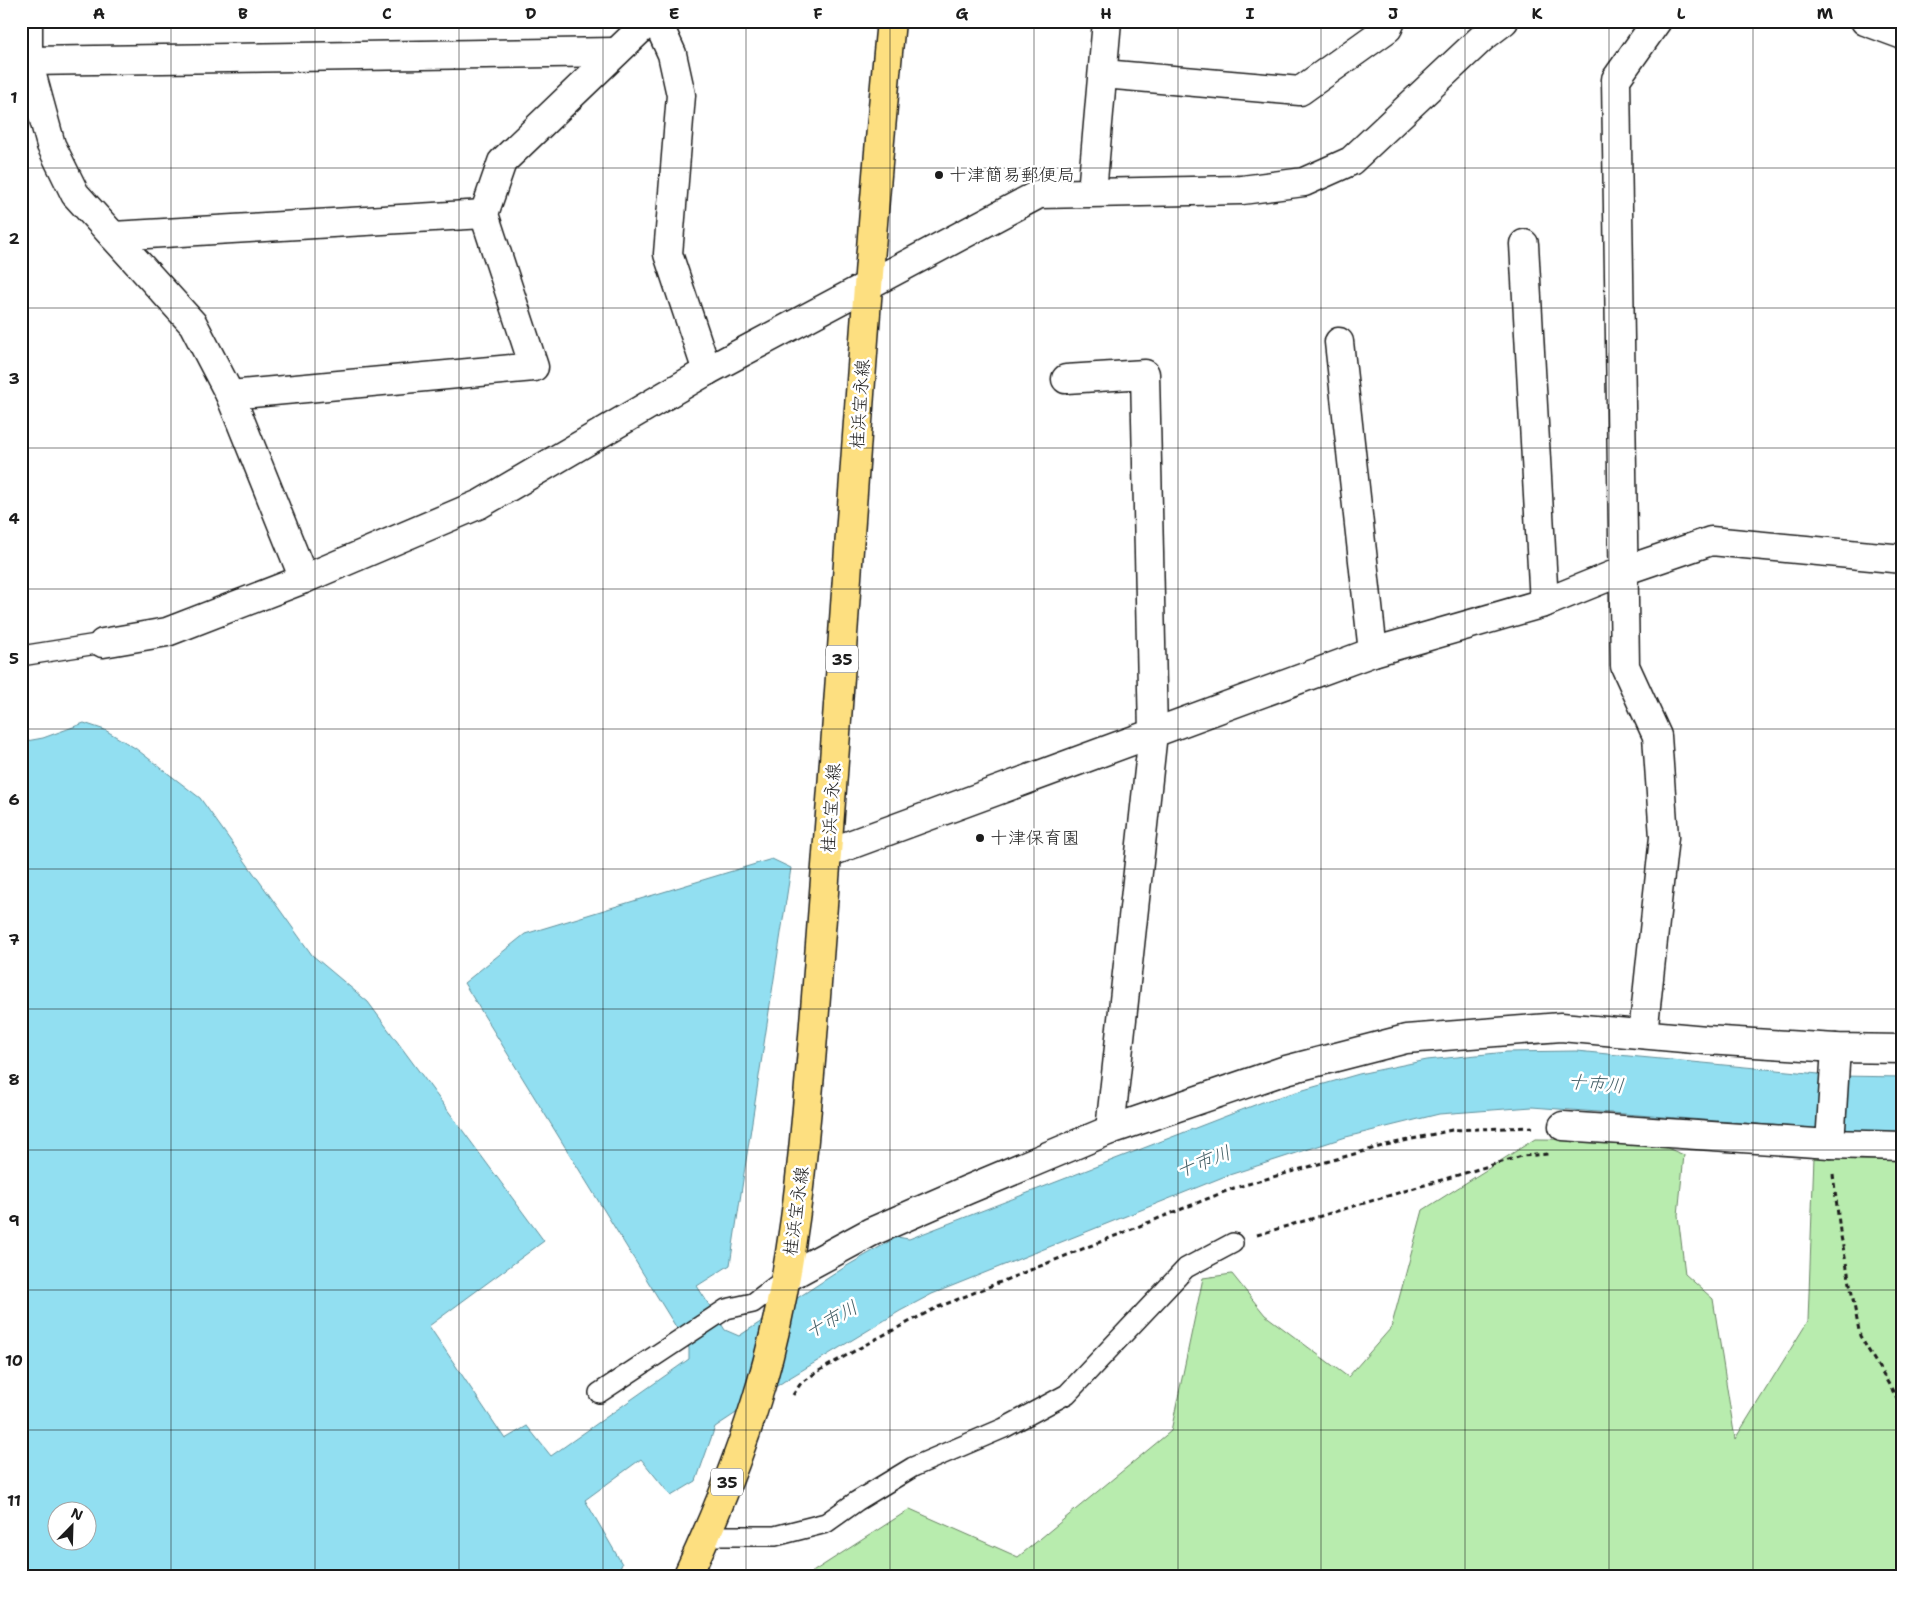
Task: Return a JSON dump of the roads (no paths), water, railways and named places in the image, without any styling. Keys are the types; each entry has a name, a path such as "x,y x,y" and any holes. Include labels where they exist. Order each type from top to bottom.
{"main road":[{"name":"桂浜宝永線","path":"687,1577 706,1536 762,1384 785,1287 803,1170 828,854 868,285 891,21"}],"street":[{"path":"28,21 28,61 51,145 75,194 193,324 230,395 304,579"},
{"path":"230,395 534,367 484,214 502,162 649,21"},
{"path":"657,21 672,54 681,95 668,254 707,371"},
{"path":"1092,192 1107,21"},
{"path":"1103,74 1300,91 1388,28 1392,21"},
{"path":"103,643 167,632 304,579 480,504 707,371 1039,194 1242,190 1304,182 1351,160 1482,37 1504,21"},
{"path":"1643,1034 1664,837 1657,736 1625,666 1616,79 1657,21"},
{"path":"1864,21 1903,34"},
{"path":"28,61 616,52"},
{"path":"113,236 484,214"},
{"path":"1524,244 1544,603"},
{"path":"1339,342 1373,652"},
{"path":"1066,379 1145,374 1153,733 1110,1130"},
{"path":"828,854 1373,652 1544,603 1623,571 1711,541 1903,559"},
{"path":"785,1287 870,1232 1110,1130 1286,1070 1406,1039 1561,1027 1835,1055 1903,1049"},
{"path":"1830,1140 1835,1055"},
{"path":"1563,1126 1830,1140 1903,1146"}],"lane":[{"path":"21,656 103,643"},
{"path":"706,1536 775,1536 826,1523 857,1501 913,1467 1004,1428 1067,1394 1186,1268 1233,1242"},
{"path":"600,1392 726,1309 753,1303 785,1287"}],"water":[{"name":"十市川","path":"84,723 105,730 135,748 200,798 312,955 368,1002 544,1241 429,1326 505,1439 527,1426 551,1456 689,1359 689,1348 464,983 525,934 772,859 791,868 730,1265 697,1286 725,1330 739,1336 845,1267 897,1237 909,1239 1265,1101 1359,1074 1427,1060 1507,1052 1576,1051 1840,1076 1903,1077 1903,1132 1836,1130 1532,1107 1439,1114 1346,1137 1223,1177 932,1294 900,1311 786,1380 715,1427 696,1481 671,1496 641,1459 585,1500 622,1564 616,1577 21,1577 21,742 43,738"}],"place":[{"name":"十津簡易郵便局","path":"939,175"},
{"name":"十津保育園","path":"980,838"}]}
